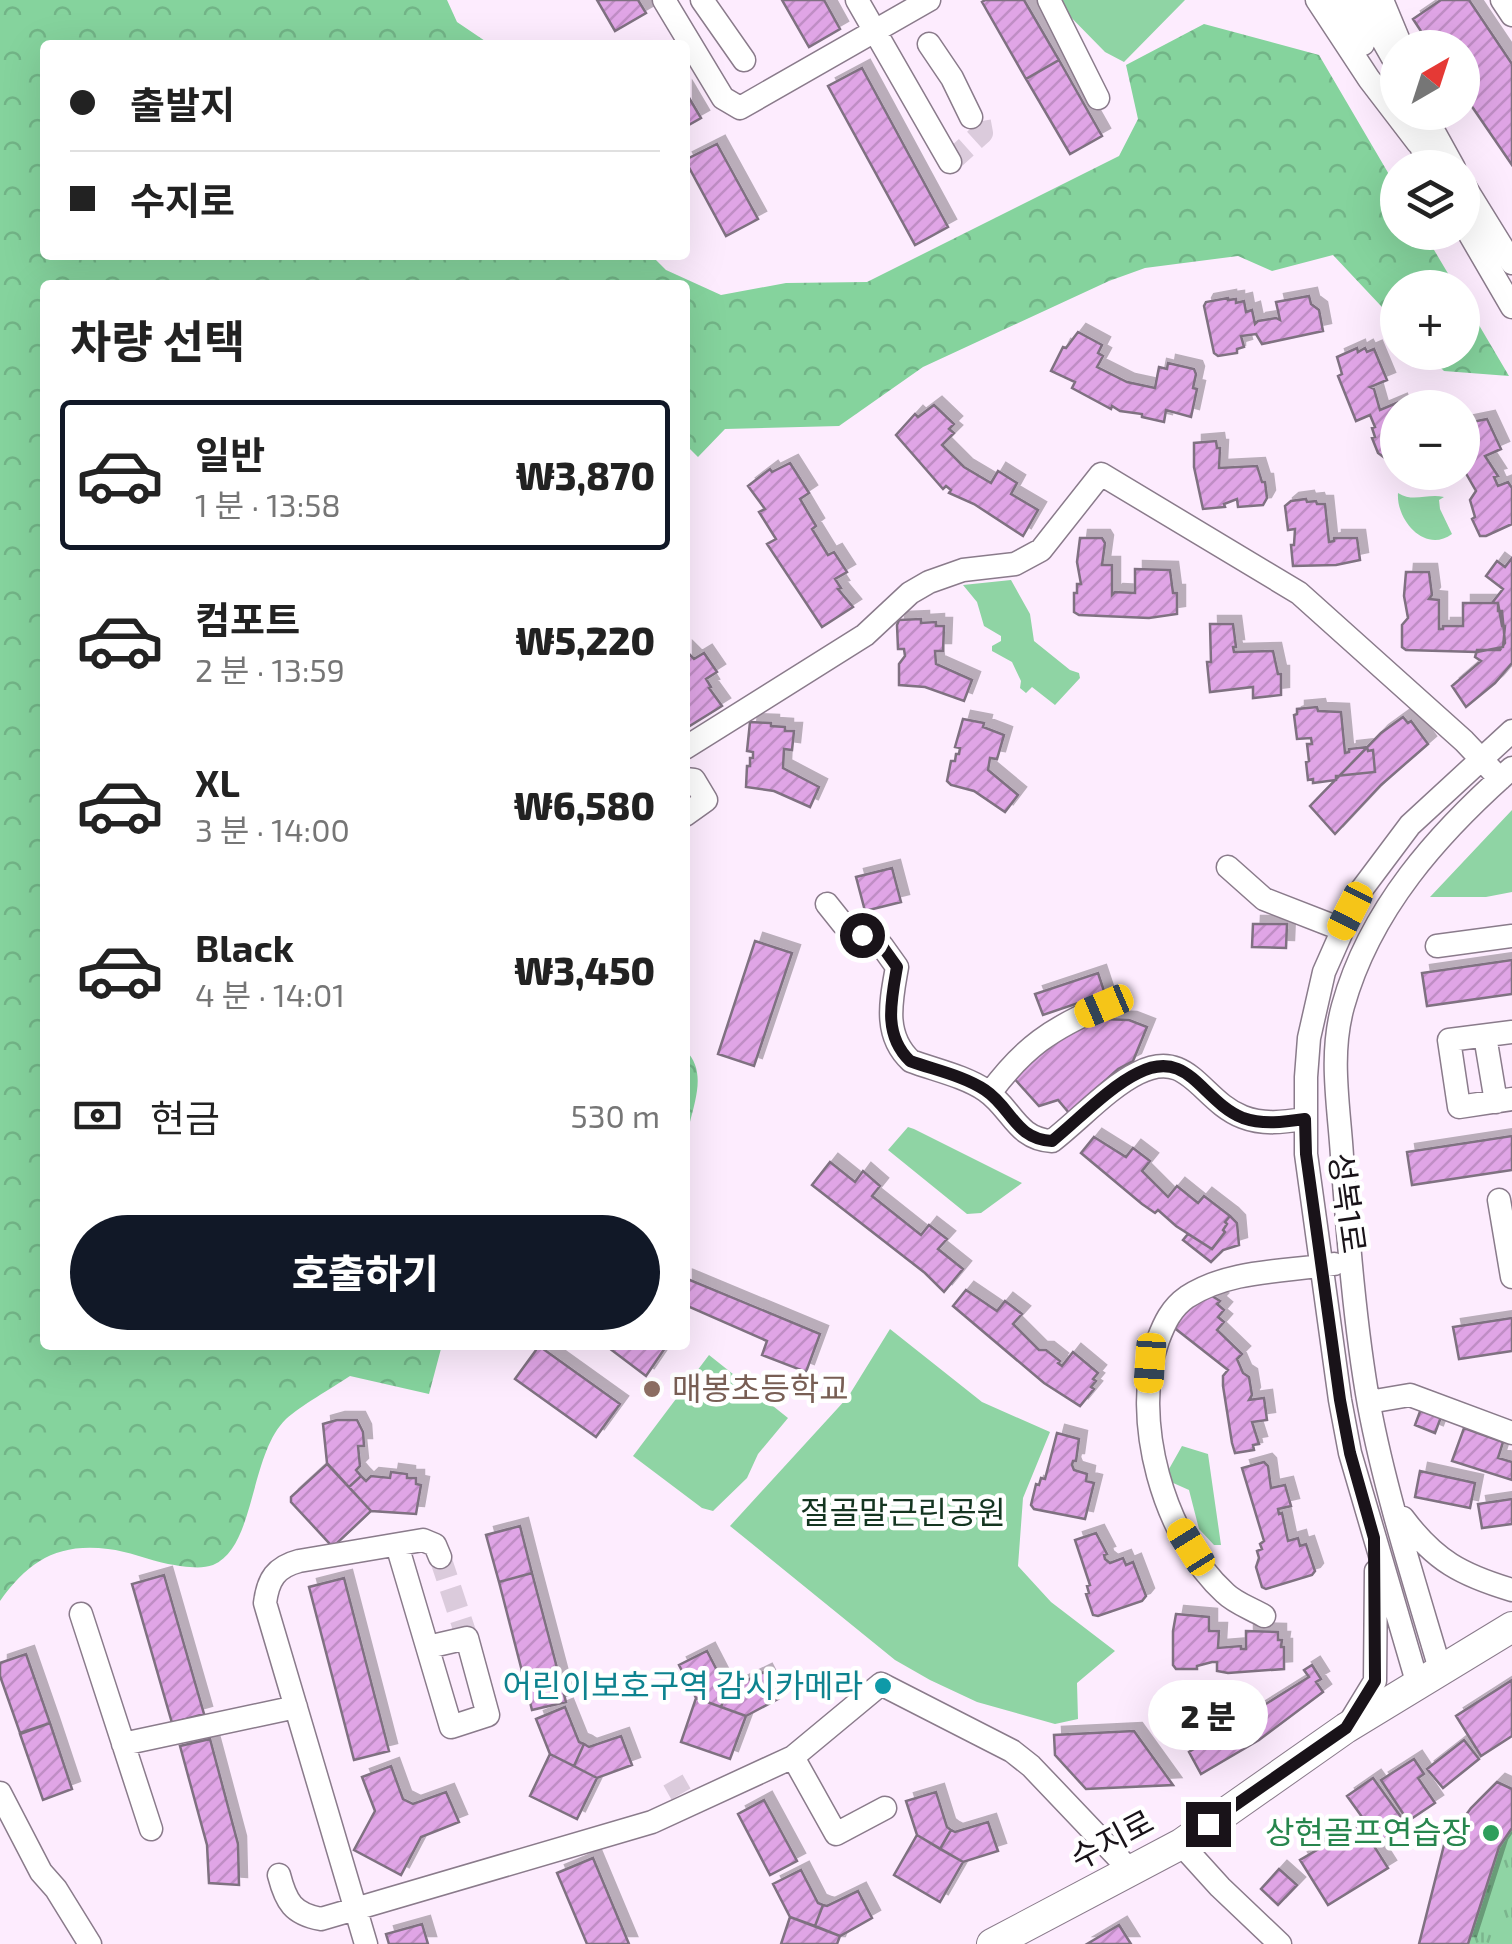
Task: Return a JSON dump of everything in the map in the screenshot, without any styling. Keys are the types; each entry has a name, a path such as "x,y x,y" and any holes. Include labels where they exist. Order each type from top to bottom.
{"main road":[{"name":"수지로","path":"992,1944 1180,1844 1346,1728 1512,1627"}],"street":[{"path":"664,0 685,40"},
{"path":"702,0 744,60"},
{"path":"857,0 950,162"},
{"path":"690,47 723,98 740,108 929,0"},
{"path":"1049,0 1098,98"},
{"path":"1317,0 1369,79 1380,88"},
{"path":"1337,0 1380,45"},
{"path":"1360,0 1380,37"},
{"path":"1382,0 1386,30"},
{"path":"1502,0 1512,15"},
{"path":"688,40 718,24"},
{"path":"930,44 971,117"},
{"path":"911,97 952,78"},
{"path":"1480,211 1512,262"},
{"path":"1479,250 1512,307"},
{"path":"690,745 864,635 910,593 929,582 963,570 1015,564 1041,550 1101,474 1298,593 1481,758 1506,773"},
{"name":"성복1로","path":"1429,1677 1374,1538 1350,1453 1306,1154 1310,1038 1324,972 1359,893 1410,825 1512,731"},
{"name":"성복1로","path":"1429,1677 1395,1507 1368,1402 1335,1080 1342,1009 1365,944 1418,862 1506,773"},
{"path":"690,780 706,800 690,811"},
{"path":"1228,867 1264,899 1341,929"},
{"path":"828,904 843,924 882,946 897,967 890,1008 892,1036 902,1054 910,1061 990,1093 1036,1140 1052,1141 1134,1074 1163,1064 1181,1067 1217,1102 1244,1118 1276,1124 1305,1119"},
{"path":"1437,946 1512,936"},
{"path":"990,1093 1034,1042 1061,1024 1104,1006"},
{"path":"1485,1036 1504,1100 1459,1107 1449,1040 1512,1032"},
{"path":"1499,1200 1509,1238 1512,1276"},
{"path":"1264,1616 1226,1595 1180,1529 1157,1476 1146,1420 1150,1363 1165,1320 1186,1298 1224,1280 1353,1260"},
{"path":"1368,1402 1410,1396 1512,1433"},
{"path":"1395,1507 1435,1555 1456,1570 1512,1590"},
{"path":"1346,1728 1375,1681 1374,1538"},
{"path":"366,1944 265,1603 272,1576 283,1565 431,1542 440,1557"},
{"path":"397,1545 428,1647"},
{"path":"81,1614 151,1829"},
{"path":"279,1875 284,1895 302,1916 321,1919 652,1822 683,1800 793,1757 881,1684 1012,1751 1130,1870"},
{"path":"123,1744 296,1706"},
{"path":"793,1757 836,1834 886,1808"},
{"path":"0,1793 41,1872 90,1944"},
{"path":"1180,1844 1280,1944"}],"green space":[{"path":"0,0 447,0 457,22 484,40 40,40 40,260 656,260 666,270 688,280 40,280 40,1350 441,1350 429,1394 350,1376 286,1419 265,1454 237,1540 227,1555 213,1565 185,1567 116,1550 90,1548 59,1552 22,1575 0,1601"},
{"path":"1054,0 1185,0 1124,62 1105,52"},
{"path":"1204,24 1319,55 1380,159 1380,250 1434,250 1446,270 1380,270 1380,305 1333,255 1272,271 1238,256 1145,268 923,367 839,426 725,429 698,457 690,449 690,281 721,295 786,283 867,282 1119,156 1138,119 1126,65"},
{"path":"1480,327 1509,376 1444,371 1480,370"},
{"path":"1398,493 1444,497 1439,500 1440,509 1452,534 1432,540 1414,531 1402,514"},
{"path":"1011,580 1030,614 1034,641 1079,673 1080,678 1055,705 1032,687 1026,693 1020,688 1021,681 1012,662 992,651 1001,636 984,626 977,602 963,585"},
{"path":"1512,810 1512,892 1486,897 1430,897"},
{"path":"690,1057 698,1084 690,1122"},
{"path":"908,1127 1022,1183 981,1213 967,1214 888,1150"},
{"name":"절골말근린공원","path":"890,1329 982,1402 1050,1432 1023,1498 1018,1566 1051,1602 1115,1651 1077,1683 1078,1719 1055,1724 977,1702 930,1680 895,1660 730,1526 848,1397"},
{"path":"709,1355 788,1418 758,1454 747,1478 713,1511 702,1508 633,1456"},
{"path":"1182,1446 1208,1454 1221,1545 1214,1545 1199,1529 1189,1490 1171,1482 1169,1469"},
{"path":"1512,1828 1512,1944 1468,1944 1499,1847"}],"building":[{"path":"597,0 638,0 646,13 615,31"},
{"path":"782,0 824,0 840,29 809,47"},
{"path":"1024,0 1059,60 1026,79 982,2"},
{"path":"1441,0 1469,0 1512,64 1512,165 1480,118 1480,30 1420,30 1413,19"},
{"path":"1059,60 1102,136 1070,154 1026,79"},
{"path":"862,68 948,227 915,245 828,86"},
{"path":"690,99 701,118 690,124"},
{"path":"717,144 758,219 726,236 690,169 690,158"},
{"path":"1309,296 1311,304 1319,310 1323,331 1262,344 1256,334 1241,336 1244,347 1237,349 1237,353 1214,353 1206,302 1228,298 1236,299 1236,303 1244,301 1246,312 1252,310 1255,324 1280,320 1276,302"},
{"path":"1078,332 1102,345 1098,353 1103,356 1097,367 1127,382 1155,388 1159,367 1167,369 1168,363 1194,369 1193,388 1197,389 1191,417 1166,410 1164,422 1142,417 1112,406 1111,409 1072,388 1075,382 1051,371 1063,347"},
{"path":"1357,348 1358,352 1374,349 1387,380 1370,387 1380,410 1380,454 1372,438 1375,427 1370,415 1356,421 1338,376 1342,374 1337,357"},
{"path":"934,405 954,424 949,429 954,433 942,445 964,467 991,483 998,471 1017,483 1011,494 1038,510 1023,536 974,504 949,493 951,490 946,486 943,489 896,435 915,414 918,417"},
{"path":"1487,419 1501,449 1485,456 1498,476 1494,477 1498,486 1508,482 1512,488 1512,524 1486,536 1480,536 1472,519 1475,517 1470,500 1475,490 1480,490 1480,420"},
{"path":"1216,441 1220,448 1219,468 1257,466 1265,482 1267,498 1263,505 1238,507 1237,499 1224,504 1225,507 1203,509 1194,467 1194,443"},
{"path":"790,463 809,493 800,499 816,526 812,529 828,555 834,552 847,572 835,579 853,607 822,627 767,544 776,539 759,512 765,509 748,486 770,469 772,472"},
{"path":"1306,499 1325,504 1329,542 1334,538 1357,538 1360,560 1293,566 1291,545 1295,529 1288,530 1285,506"},
{"path":"1080,538 1102,538 1105,543 1102,565 1112,565 1112,595 1135,593 1135,569 1170,570 1173,593 1177,593 1177,614 1149,618 1074,612 1074,593 1077,584 1081,584 1077,562"},
{"path":"1512,558 1512,663 1466,707 1452,686 1481,661 1475,657 1477,650 1500,650 1505,643 1502,611 1498,611 1498,603 1492,603 1503,589 1486,576 1497,561 1505,567"},
{"path":"1406,572 1429,572 1429,599 1439,600 1439,629 1463,626 1463,603 1498,603 1505,626 1503,647 1477,652 1402,647 1402,625 1408,618 1404,596"},
{"path":"921,619 921,623 944,626 943,651 935,651 936,664 972,680 964,701 925,687 899,685 899,664 905,656 904,649 898,649 897,625 899,620"},
{"path":"1210,624 1233,624 1234,652 1273,651 1281,674 1281,695 1253,698 1253,687 1210,692"},
{"path":"704,653 717,672 706,679 722,706 690,726 690,655 694,659"},
{"path":"1317,707 1318,711 1341,712 1345,753 1367,747 1368,751 1373,750 1375,772 1313,783 1313,779 1308,780 1307,744 1312,744 1311,738 1297,739 1294,715 1297,709"},
{"path":"1403,717 1408,723 1411,721 1428,744 1381,785 1335,834 1310,806 1381,733"},
{"path":"963,719 984,723 983,727 1004,735 997,759 990,758 988,770 1018,795 1005,812 974,791 947,781 951,761 959,754 960,748 955,747"},
{"path":"750,722 771,723 794,731 792,750 784,749 783,768 819,787 810,807 774,791 746,787 747,766 753,758 753,752 747,751"},
{"path":"892,868 901,902 865,911 856,877"},
{"path":"1253,924 1287,924 1286,948 1252,947"},
{"path":"755,941 792,953 754,1066 718,1054"},
{"path":"1512,960 1512,994 1427,1006 1422,973"},
{"path":"1098,973 1105,994 1043,1015 1035,994"},
{"path":"1102,1019 1129,1020 1147,1027 1133,1061 1118,1069 1069,1113 1058,1100 1039,1106 1011,1075 1070,1030"},
{"path":"1512,1136 1512,1170 1412,1185 1407,1152"},
{"path":"1094,1137 1126,1157 1133,1148 1150,1161 1142,1171 1168,1197 1177,1186 1198,1203 1204,1196 1230,1216 1225,1232 1212,1249 1158,1210 1155,1213 1142,1204 1081,1153"},
{"path":"830,1162 855,1182 863,1171 880,1186 872,1196 921,1235 929,1225 947,1239 938,1249 963,1269 944,1292 812,1185"},
{"path":"1230,1216 1237,1223 1239,1245 1223,1250 1211,1262 1183,1240 1188,1234 1212,1249 1225,1232"},
{"path":"690,1280 820,1334 806,1372 762,1355 767,1341 690,1307"},
{"path":"966,1290 997,1311 1005,1301 1022,1314 1013,1324 1062,1366 1073,1352 1098,1373 1091,1387 1094,1389 1080,1406 1044,1383 953,1306"},
{"path":"1204,1291 1220,1301 1217,1304 1224,1310 1218,1317 1224,1322 1217,1330 1242,1354 1237,1359 1249,1377 1249,1400 1264,1398 1267,1420 1252,1422 1259,1444 1253,1445 1254,1450 1235,1453 1223,1386 1228,1370 1172,1326"},
{"path":"1512,1318 1512,1351 1459,1359 1453,1327"},
{"path":"536,1350 545,1350 620,1404 596,1437 515,1379"},
{"path":"612,1350 664,1350 646,1376"},
{"path":"1421,1409 1441,1417 1435,1433 1415,1425"},
{"path":"357,1420 363,1432 364,1446 358,1446 360,1466 356,1470 361,1476 349,1487 327,1463 323,1424"},
{"path":"1464,1428 1503,1442 1498,1458 1512,1462 1512,1480 1452,1461"},
{"path":"1057,1433 1079,1439 1072,1465 1074,1470 1087,1474 1086,1481 1094,1483 1085,1519 1034,1509 1031,1505 1036,1484 1045,1479"},
{"path":"1264,1462 1271,1488 1285,1485 1291,1506 1278,1509 1288,1541 1298,1538 1300,1546 1306,1544 1315,1571 1266,1589 1256,1567 1257,1551 1264,1541 1242,1468"},
{"path":"327,1464 371,1511 335,1545 291,1502 291,1497"},
{"path":"1420,1471 1475,1483 1470,1508 1415,1497"},
{"path":"391,1472 407,1474 407,1478 416,1478 416,1484 421,1485 416,1514 371,1511 349,1487 361,1476 366,1481 371,1476 390,1478"},
{"path":"1512,1499 1512,1524 1482,1528 1478,1504"},
{"path":"520,1526 532,1573 499,1582 486,1535"},
{"path":"1096,1533 1110,1563 1123,1558 1126,1565 1133,1562 1146,1596 1142,1601 1098,1616 1093,1615 1086,1594 1090,1585 1075,1540"},
{"path":"532,1573 566,1702 532,1710 499,1582"},
{"path":"164,1575 204,1714 172,1723 132,1584"},
{"path":"344,1578 389,1751 354,1760 309,1587"},
{"path":"1176,1614 1209,1617 1209,1631 1219,1631 1218,1648 1246,1649 1246,1631 1278,1632 1284,1647 1284,1669 1228,1673 1217,1671 1217,1662 1212,1662 1197,1669 1176,1669"},
{"path":"707,1651 724,1684 729,1686 721,1707 696,1698 679,1665"},
{"path":"26,1654 50,1723 20,1733 0,1676 0,1663"},
{"path":"1312,1665 1321,1679 1316,1682 1323,1692 1259,1740 1201,1774 1189,1752 1309,1677 1304,1670"},
{"path":"764,1672 778,1699 746,1716 721,1707 729,1686"},
{"path":"1512,1680 1512,1736 1481,1756 1456,1716"},
{"path":"696,1698 746,1716 730,1759 681,1742"},
{"path":"565,1707 579,1742 584,1744 574,1766 550,1754 536,1719"},
{"path":"50,1723 72,1789 43,1800 20,1734"},
{"path":"1134,1731 1173,1785 1086,1789 1055,1755 1054,1735"},
{"path":"621,1736 632,1765 597,1778 574,1766 584,1744 589,1747"},
{"path":"210,1739 238,1844 239,1885 209,1883 207,1845 180,1746"},
{"path":"1464,1740 1479,1759 1443,1788 1427,1769"},
{"path":"550,1754 597,1778 577,1819 530,1796"},
{"path":"1414,1759 1424,1774 1418,1778 1435,1803 1408,1821 1381,1780"},
{"path":"391,1766 403,1799 413,1804 446,1792 459,1822 421,1837 401,1875 354,1850 375,1811 362,1777"},
{"path":"1373,1778 1406,1824 1380,1842 1347,1796"},
{"path":"1497,1782 1512,1789 1512,1828 1499,1847 1468,1944 1419,1944 1444,1845 1471,1808"},
{"path":"936,1792 951,1830 940,1849 917,1835 906,1801"},
{"path":"764,1800 797,1861 770,1875 738,1814"},
{"path":"988,1822 998,1851 963,1862 940,1849 951,1830"},
{"path":"1360,1824 1388,1868 1328,1905 1300,1860 1327,1844 1321,1835 1332,1828 1338,1838"},
{"path":"917,1835 963,1862 940,1902 894,1875"},
{"path":"593,1858 629,1944 587,1944 557,1873"},
{"path":"1279,1869 1297,1885 1278,1905 1261,1889"},
{"path":"801,1870 818,1903 823,1905 815,1926 790,1917 773,1884"},
{"path":"858,1891 872,1918 840,1936 815,1926 823,1905"},
{"path":"790,1917 840,1936 837,1944 781,1944"},
{"path":"422,1924 428,1944 389,1944 386,1934"},
{"path":"1119,1925 1131,1944 1087,1944"}],"tunnel":[{"path":"950,162 982,133 978,111"},
{"path":"440,1557 467,1638"},
{"path":"673,1780 681,1794"}],"place":[{"name":"매봉초등학교","path":"652,1389"},
{"name":"어린이보호구역 감시카메라","path":"883,1686"},
{"name":"상현골프연습장","path":"1491,1833"}],"route":[{"path":"862,935 882,946 897,967 890,1008 892,1036 902,1054 910,1061 990,1093 1036,1140 1052,1141 1134,1074 1163,1064 1181,1067 1217,1102 1244,1118 1276,1124 1305,1119 1306,1154 1340,1400 1374,1538 1377,1668 1372,1690 1346,1728 1208,1824"}]}
